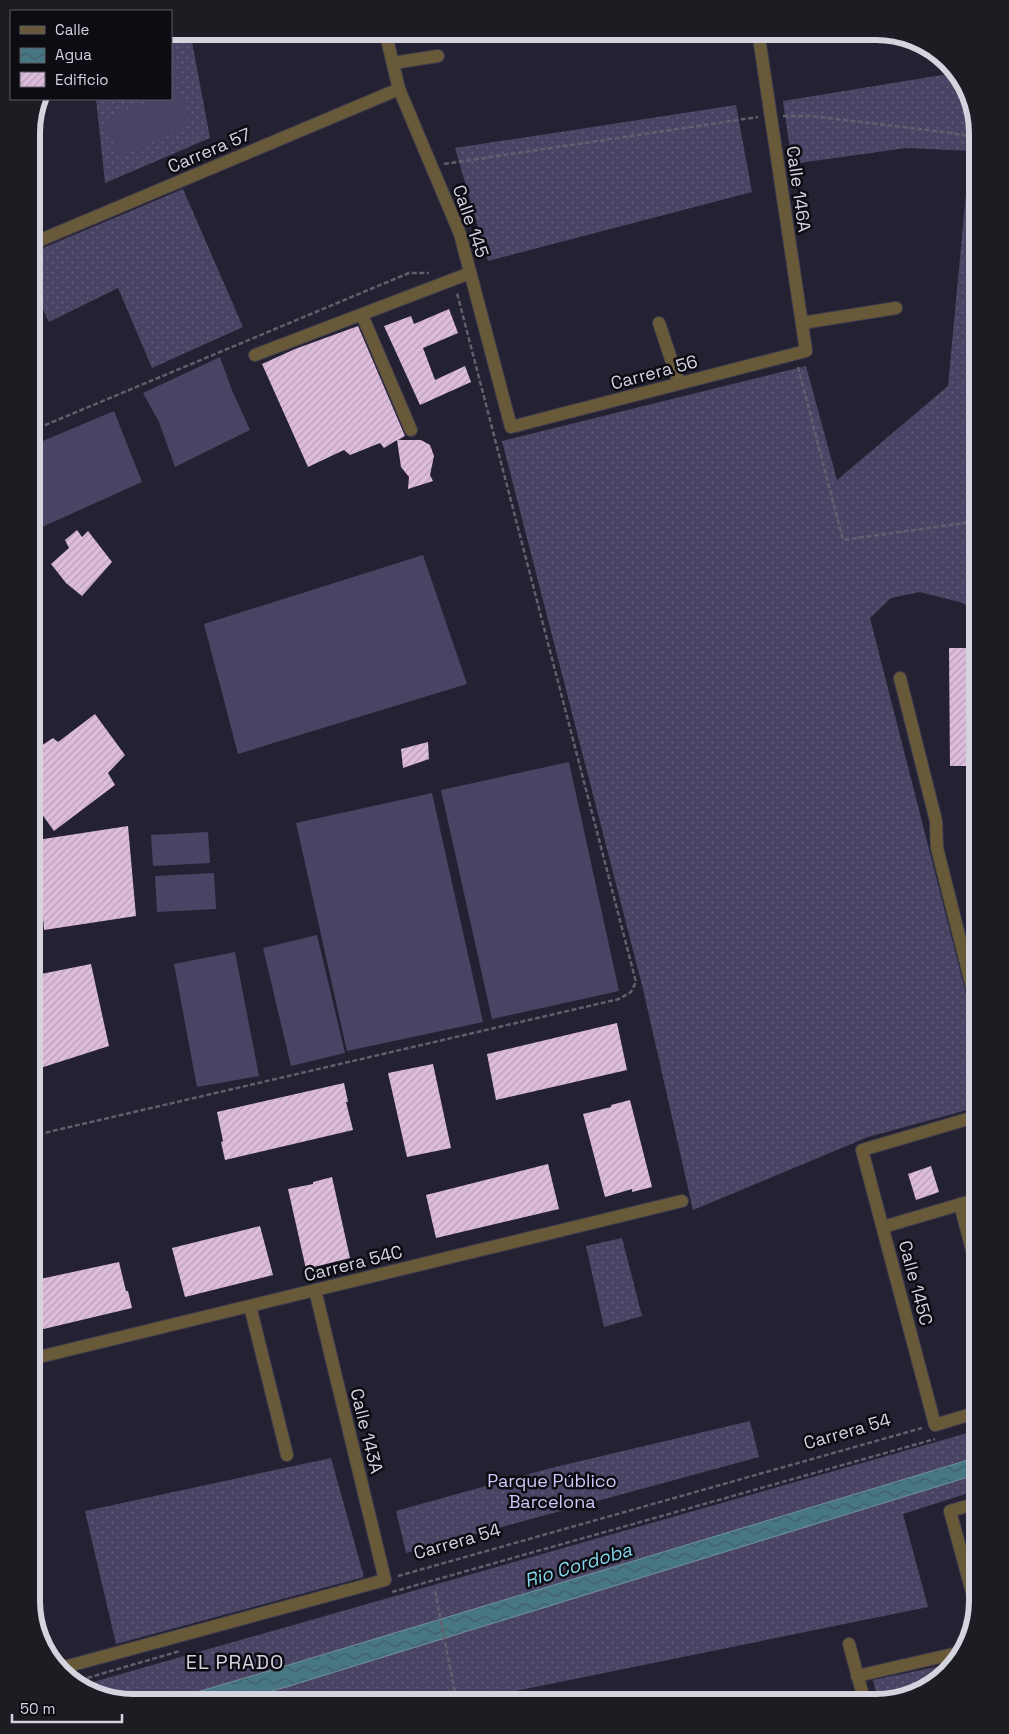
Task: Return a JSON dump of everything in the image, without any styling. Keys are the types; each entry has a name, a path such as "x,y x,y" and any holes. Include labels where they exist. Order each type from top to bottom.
{"street":[{"name":"Calle 145","path":"386,40 399,89 460,234 511,427"},
{"name":"Calle 146A","path":"759,40 802,323 800,352"},
{"path":"393,64 438,56"},
{"name":"Carrera 57","path":"40,240 399,89"},
{"path":"255,355 470,273"},
{"path":"802,323 896,308"},
{"path":"362,314 411,430"},
{"path":"659,322 679,383"},
{"name":"Carrera 56","path":"511,427 800,352"},
{"path":"900,678 936,821 936,848 969,976"},
{"name":"Calle 145C","path":"935,1425 862,1150 969,1119"},
{"name":"Carrera 54C","path":"40,1358 682,1201"},
{"path":"883,1227 969,1202"},
{"path":"960,1204 969,1238"},
{"name":"Calle 143A","path":"315,1290 385,1580"},
{"path":"250,1306 287,1455"},
{"path":"935,1425 969,1415"},
{"path":"969,1506 950,1511 969,1581"},
{"path":"67,1666 385,1580"},
{"path":"849,1644 863,1694"},
{"path":"858,1676 953,1654"}],"path":[{"path":"432,166 771,116 811,116 969,136"},
{"path":"800,352 843,540 969,522"},
{"path":"40,1134 619,999 631,992 636,982 500,453"},
{"name":"Carrera 54","path":"385,1580 935,1425"},
{"path":"384,1594 940,1438"},
{"path":"435,1591 456,1694"},
{"path":"83,1679 185,1650"}],"green space":[{"path":"172,40 192,40 210,138 105,183 96,100 172,100"},
{"path":"948,74 962,97 966,109 969,151 906,148 792,164 783,101"},
{"path":"180,89 190,125 119,156 103,120 153,100 172,100 172,92"},
{"path":"736,105 752,192 488,261 455,148"},
{"path":"969,162 969,608 963,603 920,592 891,598 870,618 969,1006 969,1109 868,1137 693,1210 643,989 502,441 806,366 837,480 948,386"},
{"path":"183,189 243,327 152,368 118,288 49,322 40,304 40,249"},
{"path":"220,357 231,388 250,430 175,467 159,422 143,393"},
{"path":"114,411 142,482 40,528 40,442"},
{"path":"423,555 467,684 238,754 204,624"},
{"path":"569,762 619,991 492,1019 441,790"},
{"path":"432,793 483,1022 347,1051 296,823"},
{"path":"208,832 210,863 153,866 151,835"},
{"path":"214,873 216,909 157,912 155,876"},
{"path":"317,935 345,1053 291,1066 263,948"},
{"path":"235,952 259,1076 197,1087 174,964"},
{"path":"622,1238 642,1316 604,1327 586,1246"},
{"name":"Parque Público Barcelona","path":"750,1421 759,1457 406,1553 396,1511 551,1468"},
{"path":"969,1433 969,1460 190,1694 127,1694 103,1689 90,1683"},
{"path":"331,1458 364,1577 116,1644 85,1511"},
{"path":"969,1477 969,1493 903,1514 928,1607 501,1694 262,1694"},
{"path":"942,1666 928,1678 917,1684 894,1692 876,1694 873,1680"}],"water":[{"path":"969,1460 969,1477 286,1687 262,1694 190,1694"}],"building":[{"path":"449,309 458,333 423,348 435,380 465,366 471,382 420,405 384,326 411,316 414,324"},
{"path":"358,326 405,436 398,440 421,440 430,445 434,456 430,475 433,481 408,489 409,477 401,467 397,440 384,448 380,443 350,455 344,450 308,467 262,364 295,349"},
{"path":"77,530 82,537 88,531 112,562 82,596 66,583 51,564 69,548 65,540"},
{"path":"949,648 969,648 969,766 950,766"},
{"path":"95,714 125,755 108,773 115,785 54,831 40,812 40,745 41,746 53,738 58,742"},
{"path":"428,742 429,759 403,768 401,749"},
{"path":"128,826 136,916 44,930 40,879 40,840"},
{"path":"91,964 109,1046 40,1068 40,974"},
{"path":"617,1023 627,1070 496,1100 487,1054"},
{"path":"433,1064 451,1148 407,1157 388,1073"},
{"path":"344,1083 348,1102 346,1102 353,1130 225,1160 217,1112"},
{"path":"630,1100 652,1187 632,1192 632,1189 605,1197 583,1114"},
{"path":"548,1164 559,1209 436,1238 426,1195"},
{"path":"931,1166 939,1192 916,1200 908,1174"},
{"path":"332,1177 350,1258 306,1269 288,1189 313,1184 313,1182"},
{"path":"260,1226 273,1275 185,1297 172,1248"},
{"path":"119,1262 132,1308 40,1330 40,1279"}],"district":[{"name":"EL PRADO","path":"235,1662"}],"water label":[{"name":"Rio Cordoba","path":"578,1565"}]}
